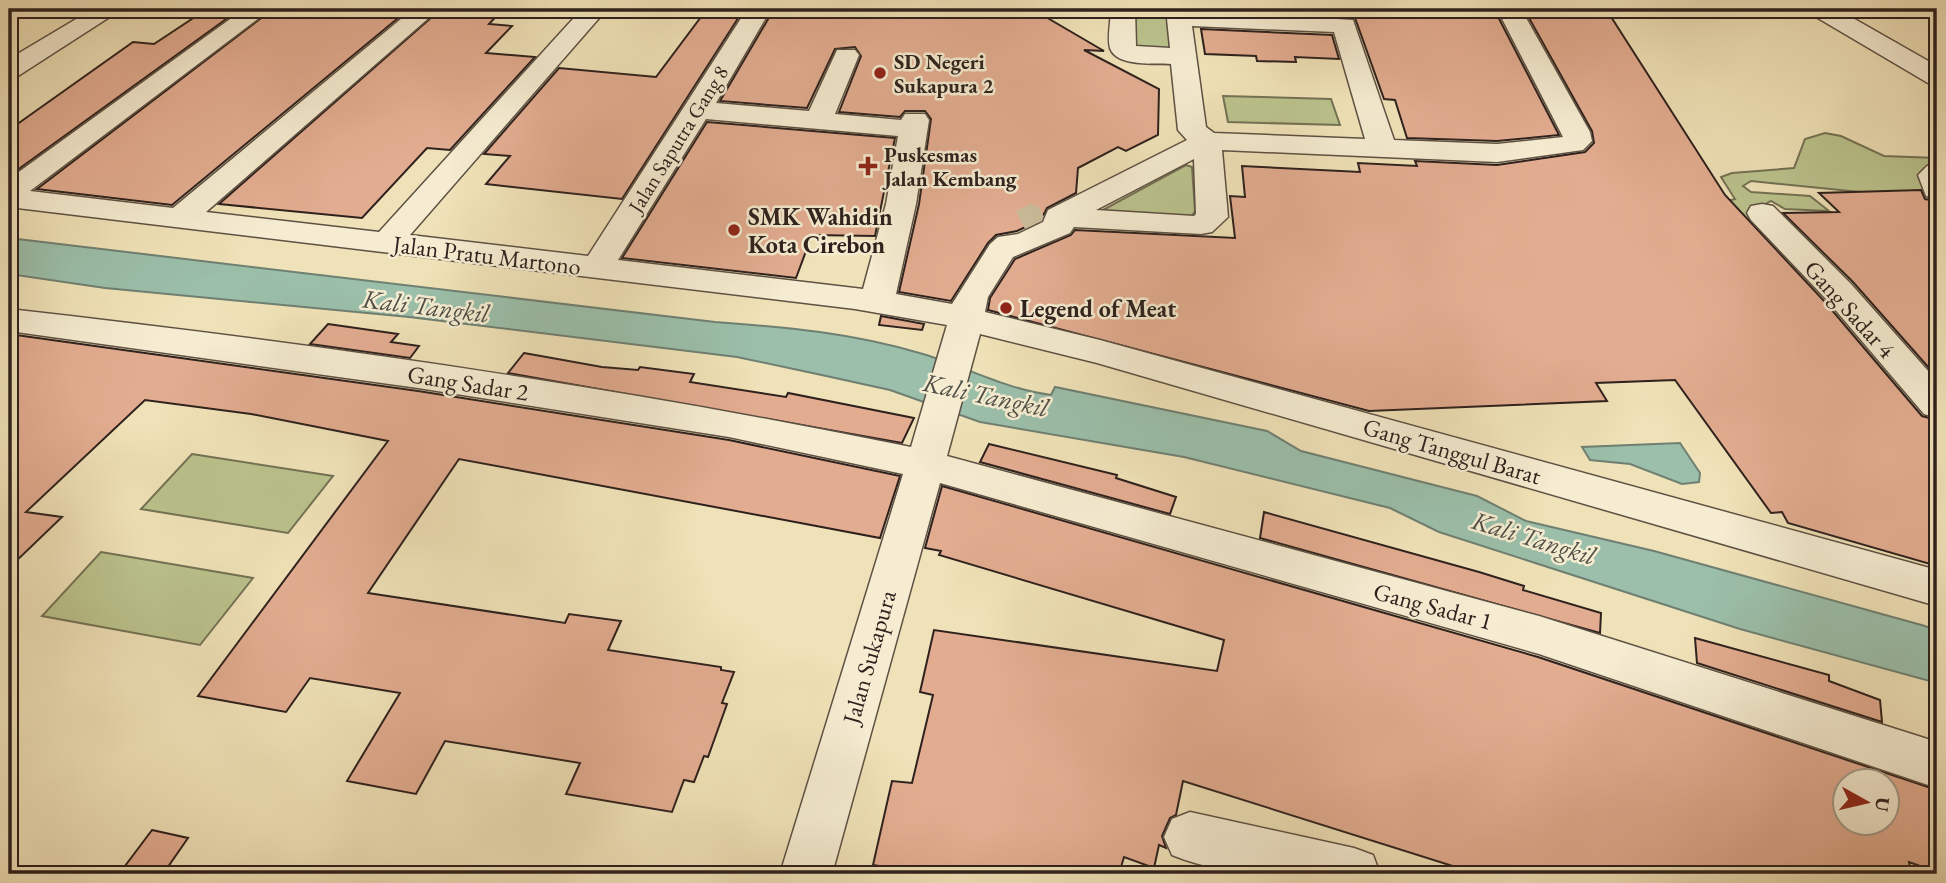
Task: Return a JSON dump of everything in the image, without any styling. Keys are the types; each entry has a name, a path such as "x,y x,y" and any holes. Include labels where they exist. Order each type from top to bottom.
{"street":[{"path":"9,71 110,9"},
{"path":"9,195 259,9"},
{"path":"178,219 427,9"},
{"path":"386,243 595,9"},
{"name":"Jalan Saputra Gang 8","path":"596,268 698,110 759,9"},
{"path":"1123,9 1124,48 1129,53 1183,57"},
{"path":"1034,226 1207,141 1505,153 1578,141 1576,132 1508,9"},
{"path":"1820,9 1937,77"},
{"path":"1034,226 1192,225 1208,222 1212,217 1207,141 1192,130 1178,13 1344,25 1382,147"},
{"path":"1905,59 1937,54"},
{"path":"819,120 846,55"},
{"path":"698,110 819,120 914,124 901,204 877,301"},
{"path":"1937,172 1933,175 1937,190"},
{"name":"Jalan Pratu Martono","path":"9,195 178,219 877,301 961,336"},
{"name":"Gang Sadar 4","path":"1762,214 1839,292 1937,405"},
{"name":"Jalan Sukapura","path":"806,874 971,297 982,278 1034,226"},
{"name":"Gang Sadar 2","path":"9,320 404,373 928,452"},
{"name":"Gang Tanggul Barat","path":"961,336 1100,352 1937,588"},
{"name":"Gang Sadar 1","path":"928,452 1539,635 1937,765"},
{"path":"1190,837 1354,874"}],"shaded area":[{"path":"1133,9 1168,9 1171,48 1136,47"},
{"path":"1223,96 1331,99 1340,125 1228,122"},
{"path":"1825,133 1841,136 1884,156 1937,158 1937,192 1870,193 1751,181 1743,186 1751,192 1810,196 1829,211 1785,209 1771,201 1755,210 1753,223 1743,233 1727,201 1735,199 1721,177 1732,173 1794,168 1805,139"},
{"path":"1186,165 1192,167 1195,211 1192,216 1101,211"},
{"path":"192,454 333,476 288,533 141,509"},
{"path":"101,552 253,578 200,645 42,616"}],"water":[{"name":"Kali Tangkil","path":"9,238 715,322 820,332 923,354 1034,392 1051,395 1055,387 1267,431 1301,451 1477,496 1526,521 1654,551 1925,626 1937,631 1937,683 1740,629 1439,532 1390,508 1184,457 980,422 890,390 737,357 409,317 105,288 9,274"},
{"path":"1680,443 1700,473 1699,482 1682,484 1630,464 1590,460 1582,447"}],"building":[{"path":"207,9 240,9 9,176 9,130 133,42 154,44"},
{"path":"273,9 409,9 172,205 37,189"},
{"path":"441,9 503,9 489,24 512,26 486,53 535,57 450,150 427,148 362,218 219,204"},
{"path":"707,9 744,9 622,199 486,184 510,156 484,154 559,68 656,77"},
{"path":"774,9 1032,9 1104,51 1084,50 1159,89 1158,135 1126,151 1118,147 1078,168 1076,193 1047,208 1041,220 1017,231 996,235 988,243 951,301 899,292 919,204 931,119 925,111 905,111 900,117 839,112 861,56 855,47 835,49 807,108 720,101"},
{"path":"1206,9 1494,9 1559,135 1497,141 1407,138 1395,100 1384,99 1355,18"},
{"path":"1524,9 1606,9 1725,195 1825,302 1922,416 1937,420 1937,566 1788,523 1782,512 1771,513 1675,380 1596,383 1607,401 1369,411 988,310 990,298 1015,259 1071,235 1075,230 1235,238 1230,196 1245,197 1242,166 1360,172 1358,163 1417,166 1415,161 1497,165 1585,152 1594,143 1592,131"},
{"path":"1201,29 1332,35 1339,59 1295,57 1296,62 1257,61 1256,56 1205,54"},
{"name":"SMK Wahidin Kota Cirebon","path":"707,122 895,138 875,236 812,235 796,278 622,258"},
{"path":"1921,190 1925,199 1937,201 1937,377 1853,282 1783,213 1839,212 1819,193"},
{"path":"881,316 924,324 922,330 879,325"},
{"path":"328,324 398,334 391,342 419,346 410,358 310,344"},
{"path":"9,334 418,391 729,440 900,476 880,538 459,459 368,593 565,623 569,614 621,621 608,650 721,667 721,670 734,672 722,703 727,704 708,757 704,756 694,782 684,780 672,812 566,794 580,763 445,741 416,794 347,781 400,693 310,678 286,712 198,696 388,441 251,414 145,400 26,512 62,517 9,568"},
{"path":"524,353 602,367 638,370 640,367 694,374 690,382 786,397 788,393 914,418 902,443 508,373"},
{"path":"989,444 1117,475 1116,478 1176,497 1170,514 980,462"},
{"path":"942,486 1538,657 1871,768 1830,768 1830,838 1900,838 1900,778 1937,790 1937,872 1909,862 1911,874 1478,874 1183,781 1176,815 1170,818 1162,836 1166,848 1159,845 1154,868 1124,857 1119,874 928,874 873,865 892,781 912,783 933,695 920,692 934,630 1217,671 1224,640 939,555 941,551 925,548"},
{"path":"1264,512 1479,572 1524,586 1523,590 1601,613 1600,633 1260,538"},
{"path":"1695,638 1829,675 1829,681 1880,700 1882,722 1697,663"},
{"path":"152,830 188,838 163,874 119,874"}],"tunnel":[{"path":"1024,227 1044,217"}],"place":[{"name":"SD Negeri Sukapura 2","path":"880,73"},
{"name":"Puskesmas Jalan Kembang","path":"868,166"},
{"name":"SMK Wahidin Kota Cirebon","path":"734,230"},
{"name":"Legend of Meat","path":"1006,308"}]}
